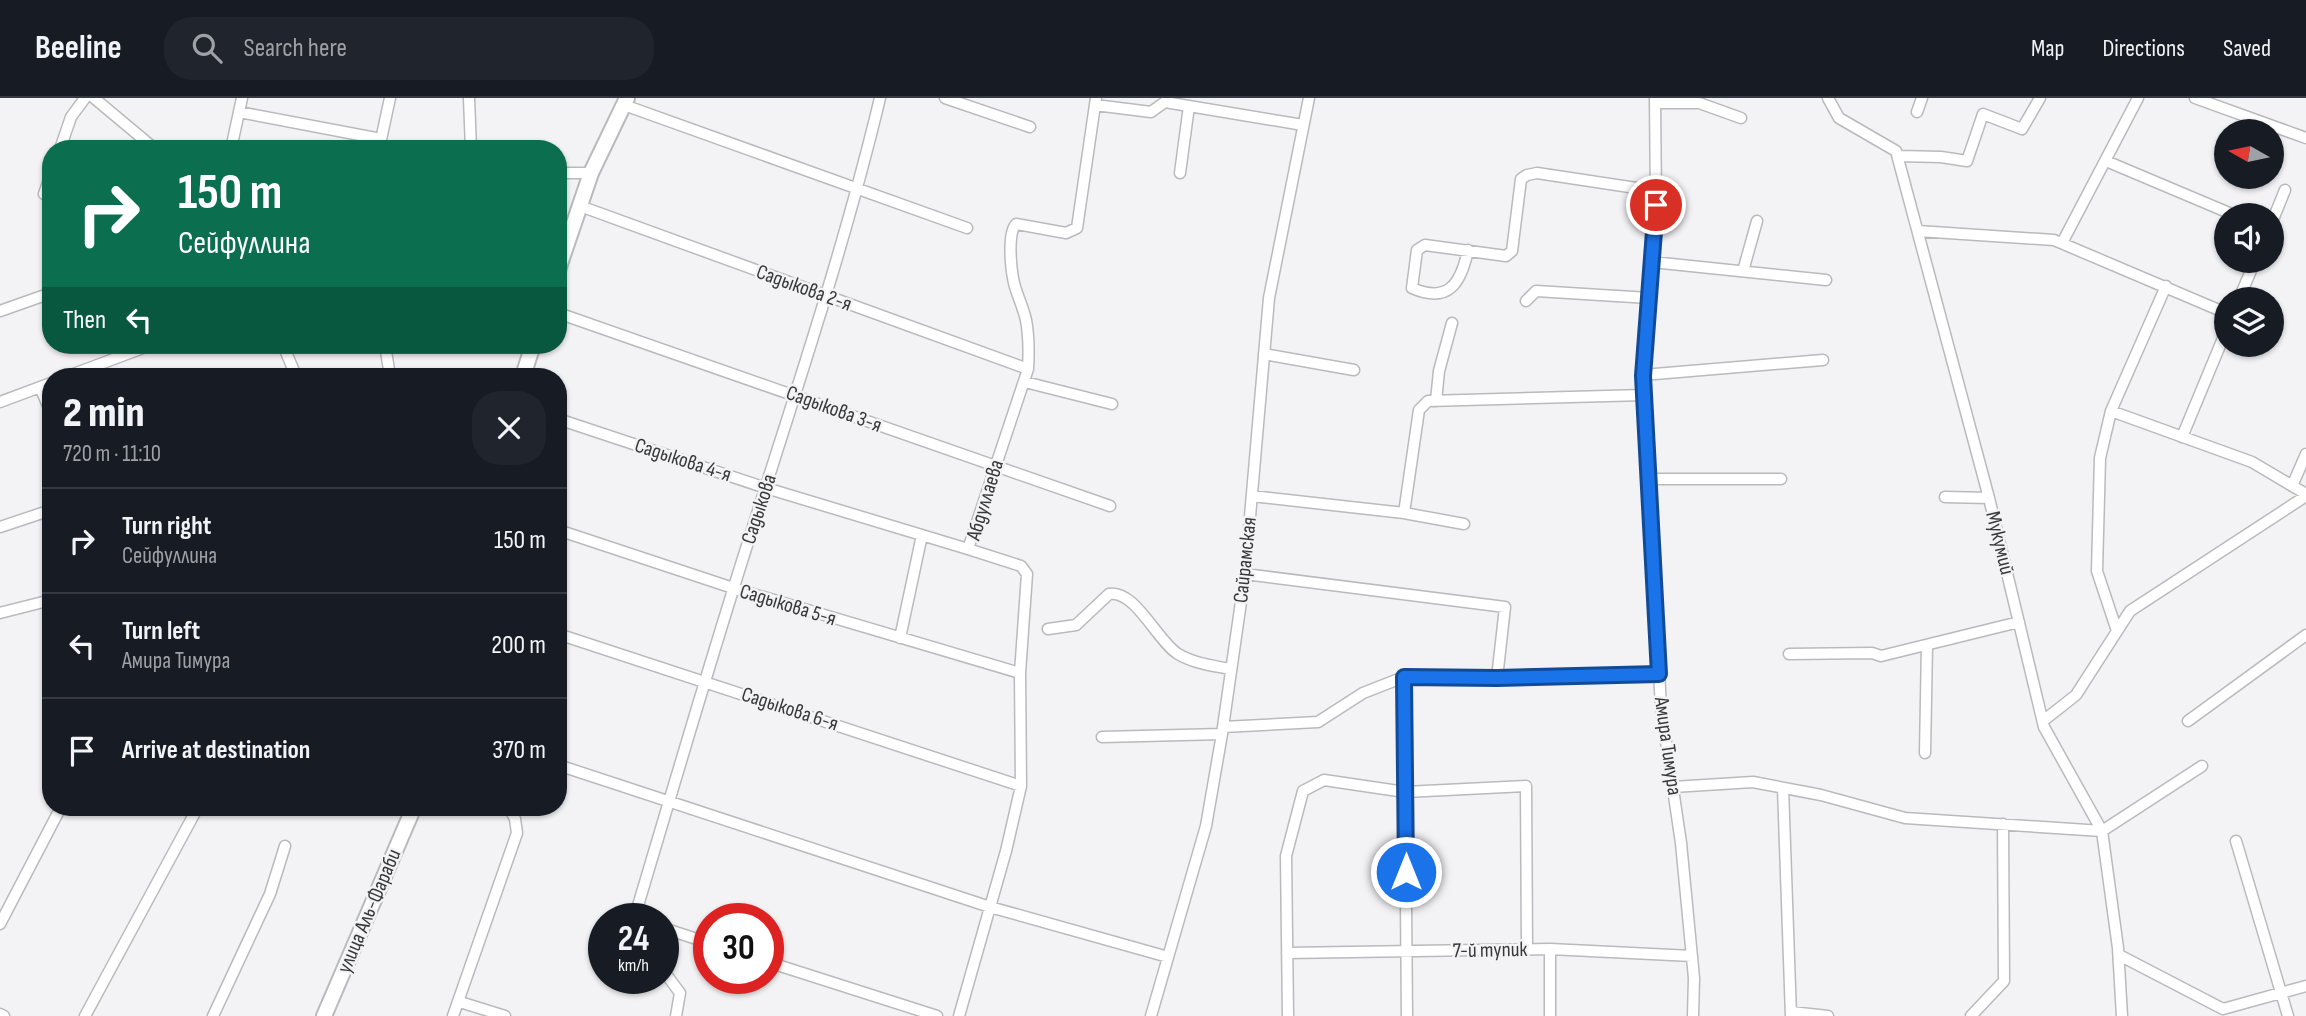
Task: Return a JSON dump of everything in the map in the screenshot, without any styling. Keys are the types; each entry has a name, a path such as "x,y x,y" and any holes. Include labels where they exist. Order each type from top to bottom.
{"main road":[{"path":"567,244 592,173 625,102"},
{"name":"улица Аль-Фараби","path":"324,1016 410,816"}],"street":[{"path":"63,140 71,117 86,98"},
{"path":"94,98 144,140"},
{"path":"233,140 242,98"},
{"path":"381,140 390,98"},
{"path":"469,98 471,140"},
{"name":"Садыкова","path":"639,903 733,589 826,296 858,189 880,98"},
{"path":"945,98 1030,127"},
{"name":"Сайрамская","path":"1151,1016 1206,826 1245,574 1269,298 1309,98"},
{"path":"1828,98 1839,118 1896,151 1898,156 1941,157 1967,161 1983,114 2022,129 2040,98"},
{"path":"1917,111 1922,98"},
{"path":"2062,243 2138,98"},
{"path":"2195,98 2306,138"},
{"path":"1655,100 1699,103 1741,118"},
{"name":"Амира Тимура","path":"1655,100 1656,191 1643,376 1661,708 1682,843 1692,956 1693,1016"},
{"path":"625,102 967,228"},
{"path":"1095,102 1152,113 1166,102 1194,104 1303,125"},
{"name":"Абдуллаева","path":"959,1016 1021,786 1020,673 1027,574 1021,566 968,549 1028,369 1027,329 1011,263 1012,230 1016,224 1066,233 1077,228 1095,102"},
{"path":"1180,173 1194,104"},
{"path":"239,112 362,140"},
{"name":"Мукумий","path":"1898,156 1989,498 2043,721 2102,831 2119,955 2122,1016"},
{"path":"2106,161 2214,207"},
{"path":"567,173 592,173"},
{"path":"1468,250 1463,276 1445,292 1412,288 1417,250 1420,246 1468,250 1506,256 1512,251 1521,179 1527,175 1537,173 1656,191"},
{"path":"2280,203 2285,190"},
{"name":"Садыкова 2-я","path":"580,206 1028,369"},
{"path":"1743,271 1757,221"},
{"path":"1918,230 2054,240 2214,308"},
{"path":"1652,262 1826,280"},
{"path":"2117,631 2097,572 2101,458 2111,411 2166,286"},
{"path":"1526,301 1536,291 1649,298"},
{"path":"0,311 42,296"},
{"name":"Садыкова 3-я","path":"567,316 1110,506"},
{"path":"1436,401 1439,370 1452,323"},
{"path":"89,368 126,354"},
{"path":"1264,355 1354,370"},
{"path":"2182,437 2215,357"},
{"path":"1643,376 1823,360"},
{"path":"1025,382 1112,404"},
{"path":"0,402 40,387 42,392"},
{"path":"1404,513 1419,410 1428,401 1644,395"},
{"path":"2043,721 2076,695 2130,611 2306,495 2252,462 2111,411"},
{"name":"Садыкова 4-я","path":"567,422 766,488 968,549"},
{"path":"2292,486 2306,454"},
{"path":"1649,479 1781,479"},
{"path":"1252,496 1404,513 1464,524"},
{"path":"1945,497 1989,498"},
{"path":"0,527 42,513"},
{"name":"Садыкова 5-я","path":"567,533 733,589 1020,673"},
{"path":"900,638 922,535"},
{"path":"1245,574 1505,607 1497,678"},
{"path":"1048,629 1076,625 1109,594 1115,593 1128,599 1175,653 1231,670"},
{"path":"0,613 42,602"},
{"path":"1789,654 1872,653 1881,656 2019,622"},
{"path":"2189,721 2306,635"},
{"name":"Садыкова 6-я","path":"567,637 1021,786"},
{"path":"1925,753 1927,645"},
{"path":"1102,737 1318,722 1363,693 1404,677 1659,674"},
{"path":"1404,677 1407,1016"},
{"path":"1673,787 1753,782 1905,818 2102,831 2202,766"},
{"path":"567,768 990,907 1168,957"},
{"path":"1288,1016 1286,856 1303,791 1324,780 1405,792 1525,786 1527,949"},
{"path":"1783,788 1791,1014 1828,1016"},
{"path":"0,924 56,816"},
{"path":"85,1016 193,816"},
{"path":"453,1016 517,833 514,816"},
{"path":"1971,1016 2004,981 2003,824"},
{"path":"2236,841 2288,1016"},
{"path":"213,1016 270,894 285,846"},
{"path":"1550,949 1550,1016"},
{"name":"7-й тупик","path":"1287,953 1550,949 1692,956"},
{"path":"2119,955 2223,1009 2306,986"},
{"path":"784,967 937,1016"},
{"path":"676,1016 679,992"},
{"path":"460,1002 505,1016"},
{"path":"2244,1016 2247,1002"}],"route":[{"path":"1406,872 1404,677 1659,674 1643,376 1656,205"}]}
